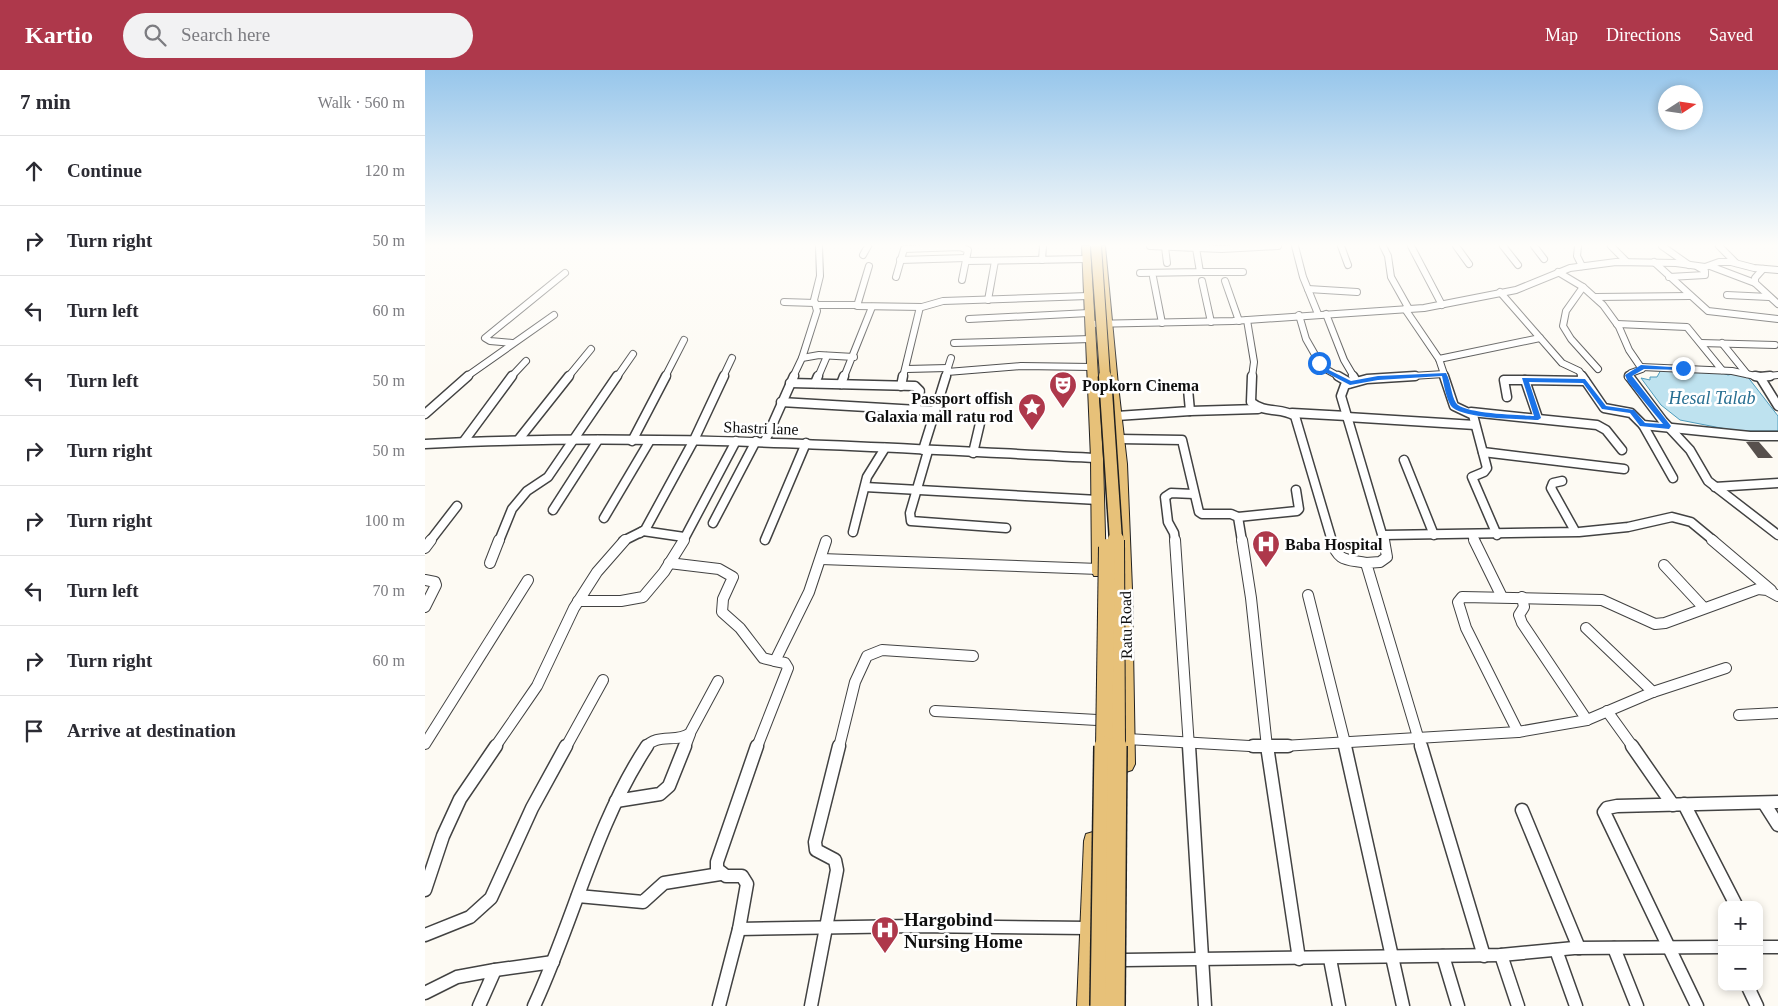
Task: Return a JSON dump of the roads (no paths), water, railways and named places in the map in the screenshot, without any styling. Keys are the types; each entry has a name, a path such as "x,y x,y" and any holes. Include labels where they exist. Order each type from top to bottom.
{"main road":[{"name":"Ratu Road","path":"1088,290 1097,458 1099,569 1097,720 1088,1006"},
{"path":"1090,290 1107,540 1107,655 1100,1006"},
{"path":"1099,290 1116,540 1115,1006"},
{"name":"Ratu Road","path":"1104,290 1112,385 1119,439 1125,589 1127,739 1125,1006"}],"street":[{"path":"512,342 490,341 485,338 544,290"},
{"path":"713,523 760,441 802,358 817,311 815,304 817,290"},
{"path":"856,305 861,290"},
{"path":"988,300 990,290"},
{"path":"1155,290 1162,323"},
{"path":"1204,290 1211,322"},
{"path":"1229,290 1243,321 1254,362 1249,396 1258,410"},
{"path":"1308,290 1322,314 1353,382"},
{"path":"1319,290 1357,292"},
{"path":"1397,290 1439,359 1454,406 1471,412 1538,418 1602,427 1622,450"},
{"path":"1434,290 1442,305"},
{"path":"969,319 1089,318 1107,324 1243,321 1442,305 1512,290"},
{"path":"1581,290 1566,311 1563,326 1571,338 1599,369"},
{"path":"1586,290 1596,297 1617,324 1629,350 1641,366"},
{"path":"1683,290 1708,311 1778,318"},
{"path":"1762,290 1778,304"},
{"path":"1500,292 1563,363 1579,371 1604,408 1631,412 1637,416 1673,478"},
{"path":"1727,295 1769,296"},
{"path":"784,302 872,307 920,306 938,302 1088,296"},
{"path":"1596,297 1690,296"},
{"path":"901,386 920,306"},
{"path":"841,384 854,357 872,307"},
{"path":"425,414 471,373 512,342 554,315"},
{"path":"1299,316 1306,338 1322,367 1353,382"},
{"path":"1617,324 1683,326 1690,329 1722,370"},
{"path":"954,343 1091,338"},
{"path":"1439,359 1540,338"},
{"path":"631,441 684,340"},
{"path":"1701,343 1775,345"},
{"path":"1722,343 1747,374"},
{"path":"519,439 591,348"},
{"path":"490,562 512,509 527,491 548,477 571,440 633,354"},
{"path":"802,358 827,356 854,357"},
{"path":"815,383 827,356"},
{"path":"640,533 645,530 694,440 732,358"},
{"path":"951,358 935,411 910,513 911,521 1006,528"},
{"path":"464,441 506,383 525,361"},
{"path":"906,369 947,370 1021,366 1092,367"},
{"path":"1641,366 1722,370 1760,376 1778,375"},
{"path":"1641,366 1642,369 1631,373 1628,377 1690,450 1705,478 1778,535"},
{"path":"1292,413 1297,422 1335,553 1341,558 1366,563 1380,562 1386,559 1383,535 1341,396 1342,390 1353,382 1378,378 1444,374"},
{"path":"1760,376 1778,406"},
{"path":"1507,397 1504,380 1585,381"},
{"path":"1525,380 1538,418"},
{"path":"790,383 915,386 920,389 915,410"},
{"path":"1188,389 1189,411"},
{"path":"781,402 935,411"},
{"path":"1117,416 1189,411 1258,410 1263,412 1475,425"},
{"path":"1471,412 1483,452 1486,470 1471,477 1497,535"},
{"path":"973,453 981,418"},
{"path":"1643,425 1778,436"},
{"name":"Shastri lane","path":"425,444 519,439 649,442 694,440 760,441 1097,458"},
{"path":"1119,439 1182,440 1197,508 1202,514 1231,514 1238,517 1297,511 1299,509 1296,490"},
{"path":"553,510 598,440"},
{"path":"579,601 641,598 651,590 685,537 736,441"},
{"path":"603,518 649,442"},
{"path":"765,540 806,443"},
{"path":"853,532 872,467 885,448"},
{"path":"1483,452 1624,469"},
{"path":"1404,460 1434,535"},
{"path":"1562,481 1553,483 1551,488 1575,531"},
{"path":"1715,487 1778,483"},
{"path":"865,487 1098,500"},
{"path":"1194,494 1171,493 1165,497 1168,522 1174,533 1177,562 1205,1006"},
{"path":"425,548 457,506"},
{"path":"1383,535 1497,535 1575,531 1634,526 1668,516 1685,518 1777,594"},
{"path":"1238,517 1251,598 1267,747 1299,959"},
{"path":"425,890 452,814 537,686 579,601 597,572 616,548 628,538 643,531 685,537"},
{"path":"1472,535 1502,597"},
{"path":"775,661 809,592 826,541"},
{"path":"821,560 1099,569"},
{"path":"669,563 719,569 733,577 723,599 722,612 740,628 763,658 785,663 788,668 752,760 717,862 717,869 720,874"},
{"path":"1366,563 1484,956"},
{"path":"1665,565 1704,608"},
{"path":"425,580 435,582 436,585 425,607"},
{"path":"425,744 480,652 528,580"},
{"path":"1518,732 1466,628 1457,602 1462,597 1602,600 1655,624 1665,623 1758,589 1777,594"},
{"path":"1308,595 1345,744 1403,1006"},
{"path":"1522,597 1524,608 1519,615 1522,623 1587,720"},
{"path":"1586,628 1653,692"},
{"path":"811,1006 837,870 835,860 816,850 815,842 855,682 867,656 882,650 973,656"},
{"path":"1127,739 1267,747 1345,744 1419,737 1518,732 1587,720 1653,692 1726,668"},
{"path":"425,935 470,918 485,908 532,808 603,680"},
{"path":"616,800 660,794 665,791 669,786 690,733 718,681"},
{"path":"935,711 1097,720"},
{"path":"1607,711 1678,805 1735,901"},
{"path":"1739,715 1778,713"},
{"path":"534,1006 626,778 649,743 661,739 684,738 690,733"},
{"path":"1697,1006 1671,948 1604,812 1607,808 1617,806 1778,802"},
{"path":"1764,803 1778,825"},
{"path":"1522,810 1579,948"},
{"path":"578,896 643,902 664,882 720,874 742,876 747,884 739,929 719,1006"},
{"path":"739,929 825,925 1089,928"},
{"path":"1763,947 1778,946"},
{"path":"1124,960 1484,956 1579,948 1718,947"},
{"path":"1614,948 1637,1006"},
{"path":"1556,950 1576,1006"},
{"path":"1501,955 1518,1006"},
{"path":"1443,956 1458,1006"},
{"path":"1330,959 1339,1006"},
{"path":"425,993 457,977 553,962"},
{"path":"479,1006 495,970"},
{"path":"1750,991 1757,1006"}],"water":[{"name":"Hesal Talab","path":"1662,368 1717,371 1728,375 1737,373 1747,376 1778,416 1778,431 1736,431 1680,420 1661,405 1641,378 1650,380 1650,377 1657,377"}],"place":[{"name":"Popkorn Cinema","path":"1063,409"},
{"name":"Passport offish Galaxia mall ratu rod","path":"1032,431"},
{"name":"Baba Hospital","path":"1266,568"},
{"name":"Hargobind Nursing Home","path":"885,954"}]}
